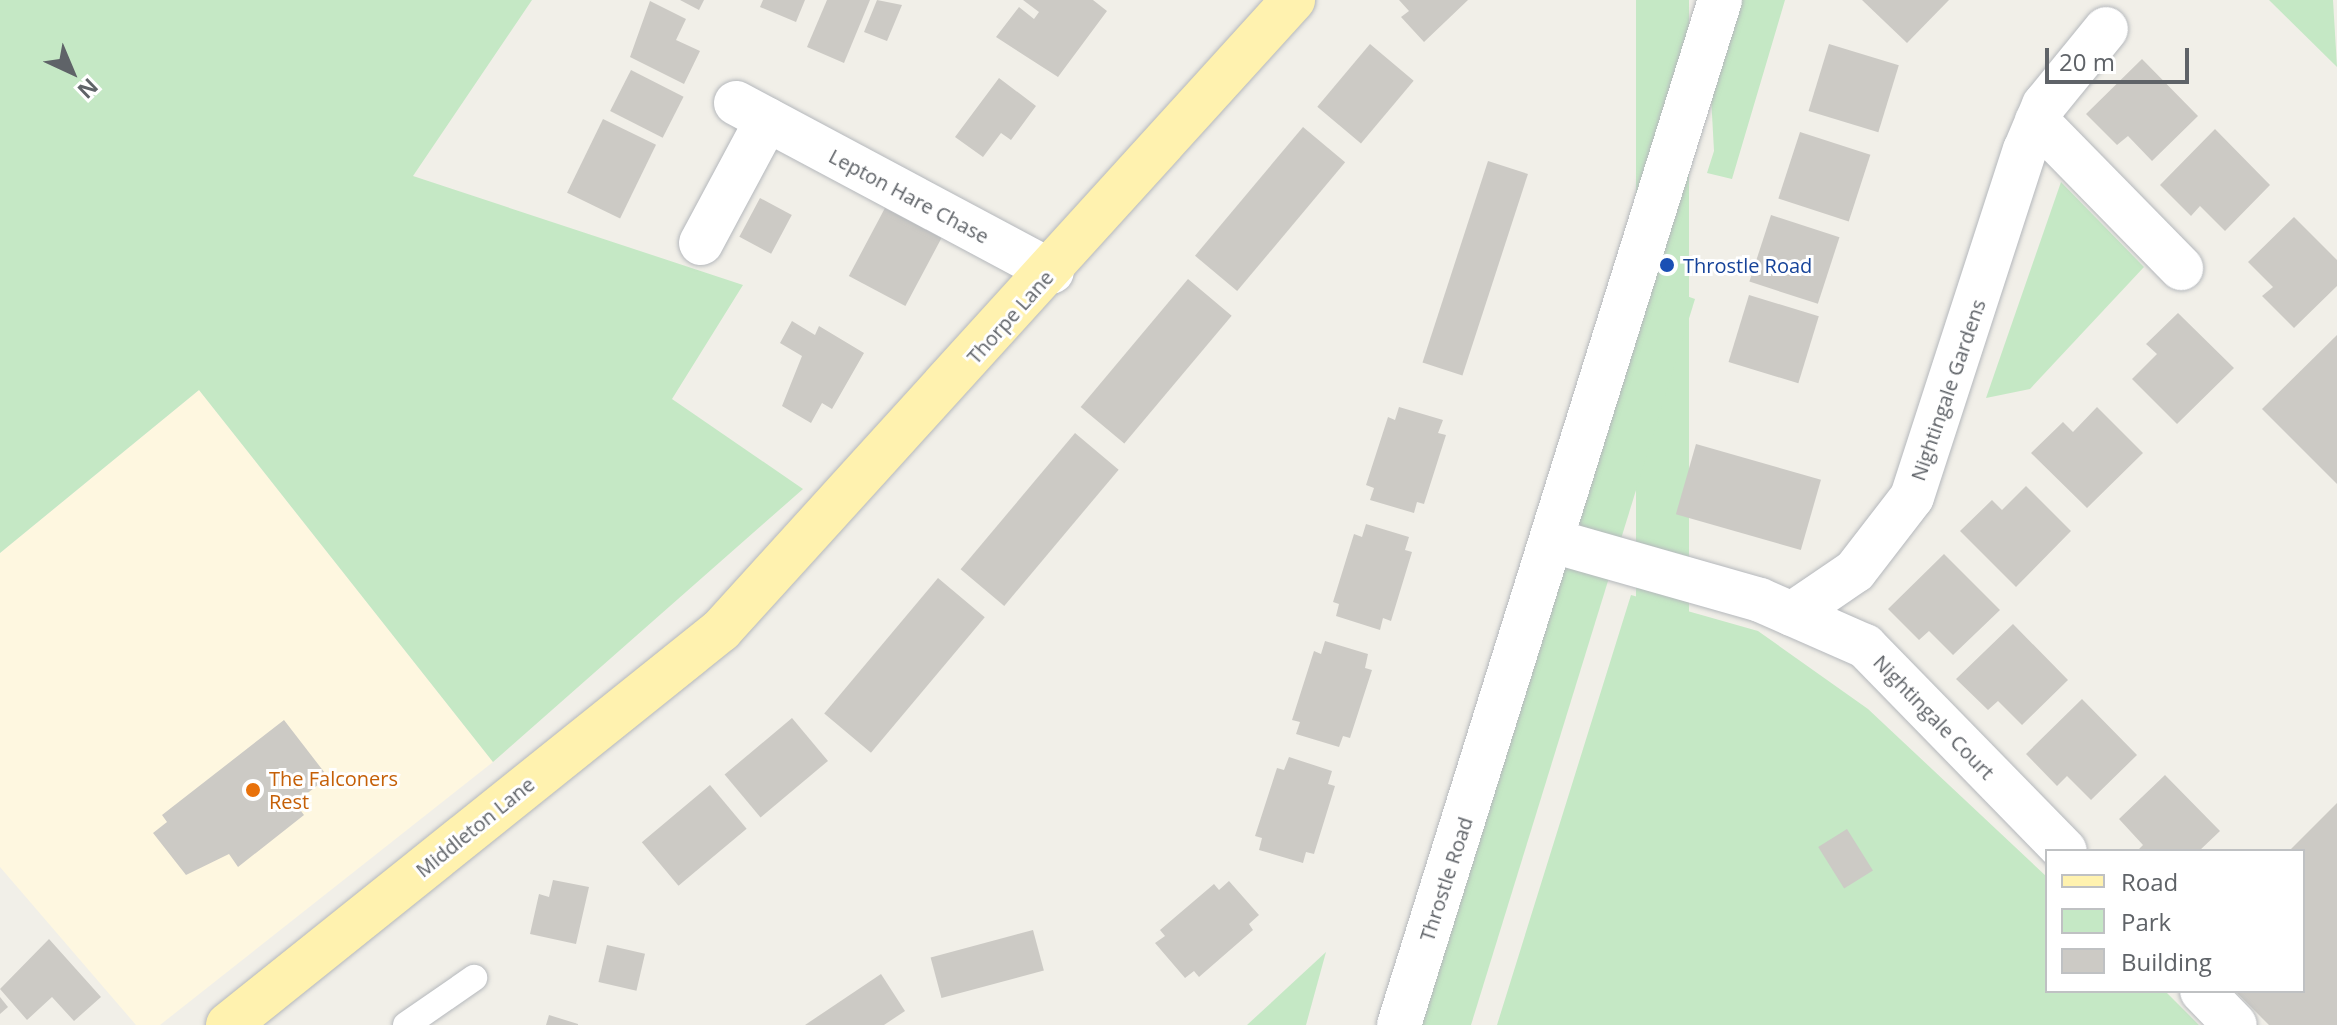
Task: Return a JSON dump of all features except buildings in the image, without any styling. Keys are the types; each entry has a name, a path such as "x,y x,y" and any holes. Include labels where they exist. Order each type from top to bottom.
{"main road":[{"name":"Thorpe Lane","path":"721,630 1052,272 1293,0"},
{"name":"Middleton Lane","path":"228,1025 721,630"}],"street":[{"name":"Throstle Road","path":"1399,1025 1720,0"},
{"name":"Nightingale Gardens","path":"1792,614 1855,571 1912,497 2037,121 2106,29"},
{"name":"Lepton Hare Chase","path":"701,243 751,112 1052,272"},
{"path":"2037,121 2181,268"},
{"name":"Nightingale Court","path":"1553,541 1792,614 1865,646 2063,849"},
{"path":"2204,993 2235,1025"}],"lane":[{"path":"406,1025 474,978"}],"shaded area":[{"path":"199,390 493,762 160,1025 136,1025 0,867 0,553"}],"green space":[{"path":"0,0 532,0 413,176 743,285 672,399 803,489 493,762 199,390 0,553"},
{"path":"1636,0 1689,0 1689,1025 1636,1025"},
{"path":"1734,0 1785,0 1732,179 1707,173 1714,151 1710,78"},
{"path":"2269,0 2333,0 2337,67"},
{"path":"2061,182 2144,267 2030,389 1986,398"},
{"path":"1667,289 1695,299 1471,1025 1420,1025 1633,331"},
{"path":"1631,595 1758,631 1868,709 2045,875 2045,993 2167,993 2199,1025 1497,1025"},
{"path":"1326,952 1306,1025 1247,1025"}],"place":[{"name":"Throstle Road","path":"1667,265"},
{"name":"The Falconers Rest","path":"253,790"}]}
